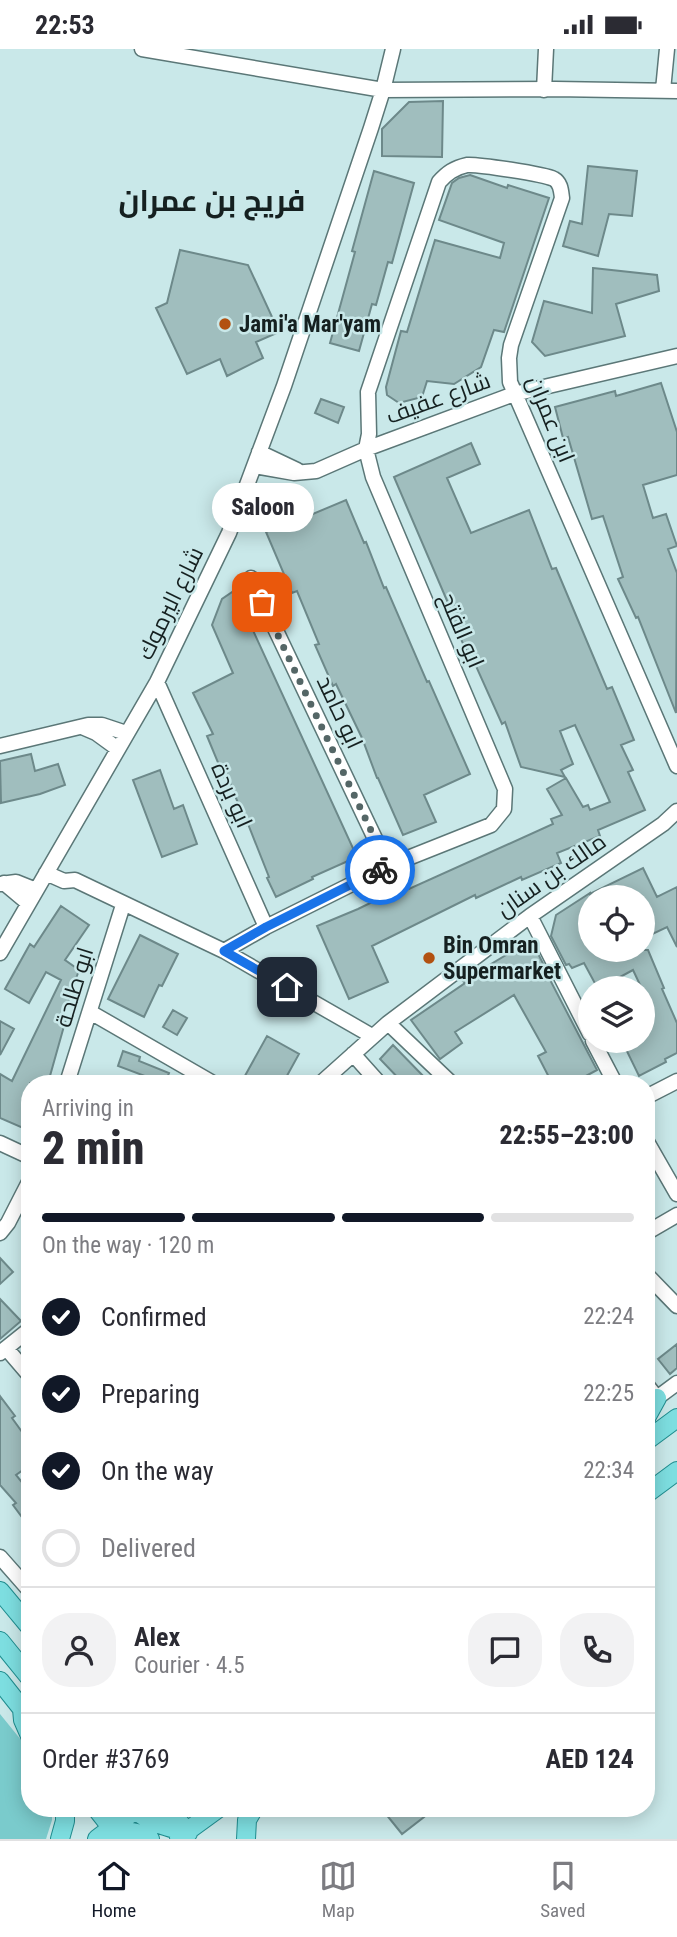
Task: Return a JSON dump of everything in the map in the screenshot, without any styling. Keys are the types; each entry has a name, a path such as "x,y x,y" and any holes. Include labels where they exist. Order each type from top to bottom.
{"main road":[{"path":"655,1434 677,1418"},
{"path":"655,1487 677,1471"},
{"path":"0,1591 21,1616"},
{"path":"0,1641 21,1667"},
{"path":"0,1681 21,1708"},
{"path":"60,1839 65,1817"},
{"path":"97,1839 145,1821 185,1837 208,1817"},
{"path":"246,1839 249,1817"}],"street":[{"path":"142,49 383,90 670,90 667,49"},
{"name":"شارع اليرموك","path":"0,953 157,681 229,533 284,386 383,90 393,49"},
{"path":"544,89 546,49"},
{"name":"ابن عمران","path":"450,170 469,165 513,170 554,179 561,186 562,198 511,345 508,370 514,394 677,766"},
{"name":"ابو الفتح","path":"224,951 388,866 491,825 504,810 505,789 373,477 366,449 369,434 368,392 439,182 450,170"},
{"name":"شارع عفيف","path":"257,459 278,471 301,473 323,469 366,449 514,394 677,356"},
{"name":"ابو حامد","path":"251,578 388,866"},
{"name":"ابو بردة","path":"157,681 266,927"},
{"path":"0,746 80,727 102,725 127,733"},
{"path":"80,727 96,733 118,749"},
{"name":"مالك بن سنان","path":"329,1075 388,1023 530,916 663,824 677,811"},
{"path":"54,859 75,880 224,951 372,1036"},
{"path":"46,873 64,881 75,880"},
{"path":"2,884 32,897"},
{"name":"ابو طلحة","path":"70,1075 123,905"},
{"path":"530,916 578,1010"},
{"path":"90,1012 199,1075"},
{"path":"388,1023 443,1075"},
{"path":"352,1053 372,1075"},
{"path":"599,1053 611,1075"},
{"path":"655,1092 677,1081"},
{"path":"0,1143 21,1153"},
{"path":"655,1156 677,1194"},
{"path":"0,1233 21,1198"},
{"path":"655,1228 677,1215"},
{"path":"655,1283 677,1306"},
{"path":"21,1336 3,1350 21,1367"},
{"path":"655,1394 677,1383"},
{"path":"0,1557 21,1581"}],"shaded area":[{"path":"0,1714 21,1740 21,1817 52,1817 52,1820 46,1839 0,1839"}],"building":[{"path":"443,101 442,157 382,156 382,129 409,102"},
{"path":"588,166 637,171 632,216 609,214 598,256 563,246 570,221 582,224"},
{"path":"374,171 414,183 392,263 388,262 376,305 372,304 359,351 330,343"},
{"path":"470,175 507,188 508,185 549,198 504,332 494,330 481,367 454,384 427,381 422,397 399,403 387,395 386,387 401,331 407,332 435,240 500,258 504,243 439,220 452,183"},
{"path":"180,250 248,265 279,332 256,342 263,358 227,376 220,359 187,374 156,308 167,303"},
{"path":"593,268 657,275 659,291 616,304 625,336 545,356 532,342 544,301 592,313"},
{"path":"661,383 677,432 677,475 643,485 653,518 666,514 677,546 668,549 677,573 676,713 638,617 636,618 618,579 623,577 603,516 592,519 568,437 563,438 555,407 615,391 616,396"},
{"path":"321,399 344,407 338,423 315,413"},
{"path":"471,443 480,464 447,478 471,533 529,510 552,569 556,568 607,689 612,687 634,740 621,745 633,770 628,772 645,810 598,830 600,836 557,853 561,863 522,880 521,877 476,898 475,895 372,946 388,982 349,999 317,926 407,885 409,889 553,824 551,819 562,815 547,789 566,778 583,807 588,805 590,810 610,802 575,725 560,731 573,764 561,770 565,777 521,767 505,722 502,724 451,618 454,617 394,477"},
{"path":"346,500 470,774 424,795 436,822 403,835 362,738 336,684 333,686 315,645 319,644 297,591 292,593 266,532"},
{"path":"238,588 254,625 251,626 357,857 276,897 248,824 207,736 213,734 193,693 233,673 212,625 222,599"},
{"path":"31,754 35,771 58,764 65,785 1,803 0,761"},
{"path":"160,770 174,809 183,805 197,844 162,857 133,780"},
{"path":"643,868 651,885 608,885"},
{"path":"677,887 677,947 667,927 655,933 655,893 657,897"},
{"path":"578,901 578,962 653,962 677,1023 677,1053 665,1059 666,1062 639,1075 628,1053 655,1053 655,976 636,976 633,970 622,976 591,976 584,963 572,968 569,964 566,965 551,936 556,915"},
{"path":"61,906 89,925 65,960 79,970 63,1017 66,1019 50,1075 21,1075 21,1127 0,1118 0,1074 12,1081 61,980 46,972 29,1003 5,989 30,944 34,947"},
{"path":"140,935 178,954 144,1017 108,999"},
{"path":"531,940 578,1034 578,1053 588,1053 597,1070 588,1075 548,1075 538,1056 546,1052 514,995 455,1032 462,1043 440,1059 411,1020 465,983 463,981"},
{"path":"173,1010 187,1018 177,1035 163,1027"},
{"path":"0,1021 14,1029 0,1055"},
{"path":"267,1036 299,1054 287,1075 245,1075"},
{"path":"393,1045 422,1075 395,1075 380,1059"},
{"path":"123,1051 140,1057 139,1061 169,1073 142,1075 118,1066"},
{"path":"0,1258 13,1272 0,1284"},
{"path":"0,1299 21,1321 0,1339"},
{"path":"677,1344 677,1368 670,1374 658,1359"},
{"path":"0,1396 15,1416 12,1418 21,1430 21,1471 16,1475 21,1481 21,1516 13,1505 16,1503 0,1485"},
{"path":"388,1817 424,1817 402,1834"}],"way so far":[{"path":"262,602 388,866 380,870"}],"place":[{"name":"Jami'a Mar'yam","path":"225,324"},
{"name":"Saloon","path":"262,602"},
{"name":"Bin Omran Supermarket","path":"429,958"}],"district":[{"name":"فريج بن عمران","path":"212,201"}],"route":[{"path":"287,987 224,951 380,870"}]}
